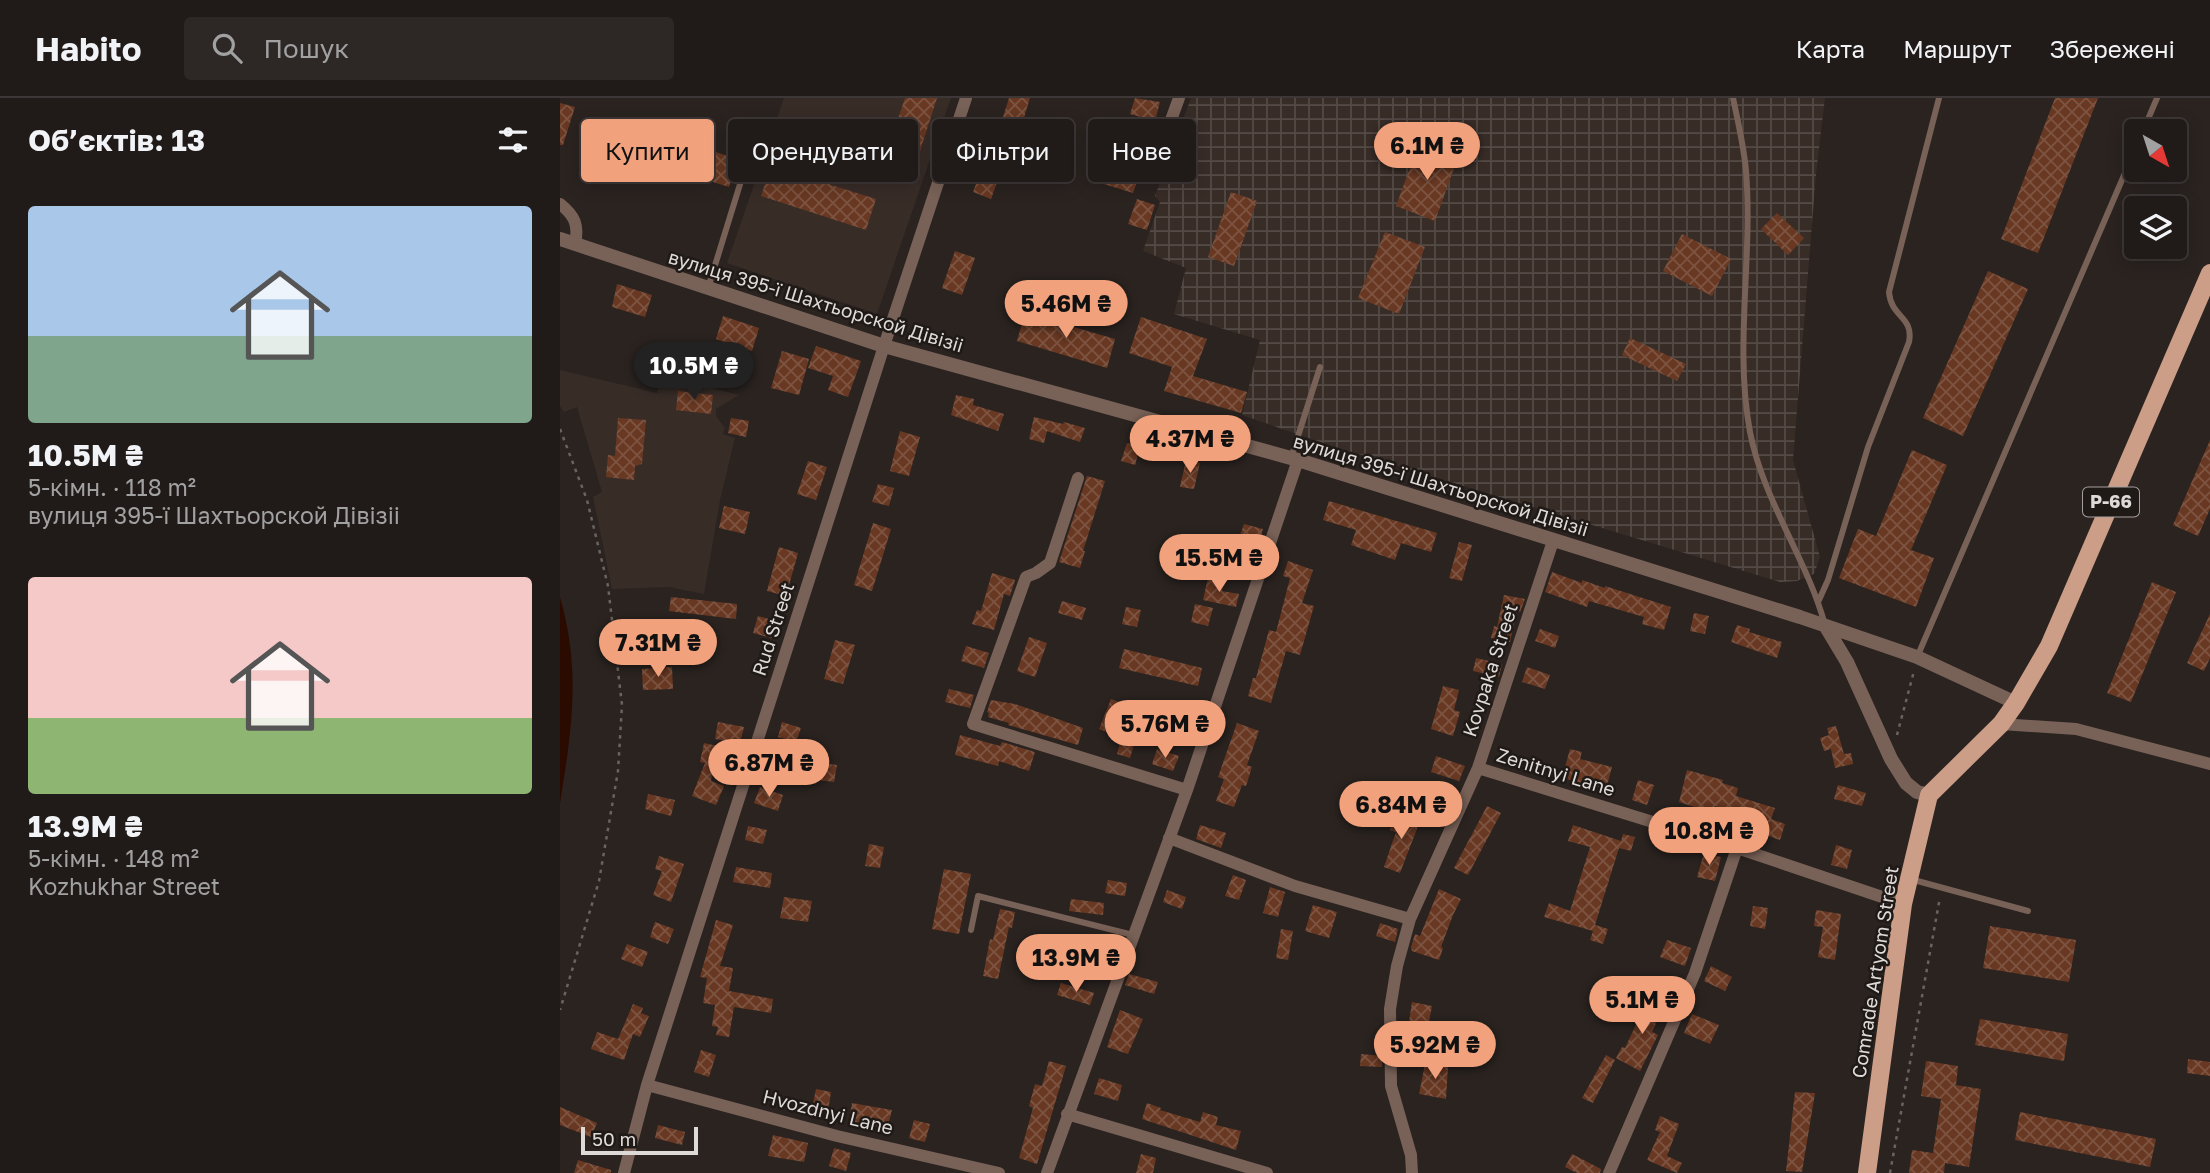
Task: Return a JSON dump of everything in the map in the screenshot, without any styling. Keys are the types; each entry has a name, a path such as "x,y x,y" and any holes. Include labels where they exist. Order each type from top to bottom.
{"main road":[{"name":"Р-66","path":"1929,795 2001,724 2049,646 2210,273"},
{"name":"Comrade Artyom Street","path":"1867,1173 1903,904 1929,795"}],"street":[{"name":"Rud Street","path":"624,1173 648,1085 966,98"},
{"path":"1171,119 1179,98"},
{"path":"560,204 575,218 578,229 575,244"},
{"name":"вулиця 395-ї Шахтьорской Дівізіі","path":"560,239 884,346 1295,459 1826,627 1917,657 2016,703"},
{"path":"1047,1173 1187,790 1295,459"},
{"path":"1078,478 1049,563 1026,577 973,724 1187,790"},
{"name":"Kovpaka Street","path":"1412,1173 1411,1156 1391,1086 1390,1009 1397,966 1410,919 1478,768 1553,541"},
{"path":"1826,627 1847,662 1891,759 1906,783 1917,792 1929,795"},
{"path":"2001,724 2076,729 2210,764"},
{"name":"Zenitnyi Lane","path":"1478,768 1737,848 1903,904"},
{"path":"1169,838 1295,886 1410,919"},
{"path":"1609,1173 1695,973 1737,848"},
{"name":"Hvozdnyi Lane","path":"648,1085 836,1136 999,1173"},
{"path":"1067,1114 1267,1173"}],"lane":[{"path":"1733,98 1746,172 1743,372 1750,432 1760,470 1819,600 1826,627"},
{"path":"1819,600 1828,580 1868,447 1909,342 1911,331 1907,322 1897,315 1890,303 1889,292 1938,98"},
{"path":"2148,119 2157,98"},
{"path":"1917,657 2124,175"},
{"path":"708,289 741,182"},
{"path":"1295,459 1320,367"},
{"path":"1908,878 2028,911"},
{"path":"971,930 978,896 1133,935"}],"path":[{"path":"560,429 587,500 608,586 622,705 618,771 600,881 560,1010"},
{"path":"1891,759 1917,657"},
{"path":"1889,1173 1942,887"}],"shaded area":[{"path":"784,98 951,98 944,119 932,119 932,153 877,314 727,263 755,182 918,182 918,119 777,119"},
{"path":"1191,98 1825,98 1816,174 1793,460 1820,557 1814,574 1797,581 1780,582 1332,446 1242,415 1260,340 1174,314 1186,268 1143,251 1160,202 1155,196 1160,182 1196,182 1196,119 1183,119"},
{"path":"560,370 657,393 662,375 739,395 716,409 716,416 725,428 723,434 735,438 720,500 704,594 669,587 612,589 593,497 602,492 577,407 564,412 560,406"},
{"path":"560,597 571,650 572,700 560,803"}],"building":[{"path":"905,98 937,98 918,157 918,119 898,119"},
{"path":"1009,98 1030,98 1024,119 1003,117"},
{"path":"1135,98 1160,102 1156,119 1130,114"},
{"path":"2055,98 2098,98 2038,253 2001,239"},
{"path":"560,103 575,107 563,145 560,145"},
{"path":"1419,143 1458,157 1435,221 1396,206"},
{"path":"714,152 728,156 729,187 713,182"},
{"path":"766,182 822,182 876,199 866,230 761,196"},
{"path":"977,182 997,182 991,199 973,192"},
{"path":"1105,182 1137,182 1133,193 1104,184"},
{"path":"1231,192 1257,201 1234,266 1208,257"},
{"path":"1137,199 1155,205 1147,230 1128,224"},
{"path":"1777,213 1804,238 1788,255 1761,229"},
{"path":"1385,232 1425,247 1399,314 1358,298"},
{"path":"1682,234 1731,259 1712,296 1663,271"},
{"path":"955,251 975,258 962,295 942,288"},
{"path":"1988,271 2028,289 1963,436 1923,418"},
{"path":"617,284 652,295 645,317 612,307"},
{"path":"1025,313 1115,339 1107,368 1017,341"},
{"path":"723,316 759,328 752,351 716,339"},
{"path":"1141,317 1207,339 1193,376 1247,392 1241,413 1164,391 1172,367 1129,353"},
{"path":"1630,338 1686,364 1677,381 1622,355"},
{"path":"816,346 861,361 848,397 828,390 833,376 808,368"},
{"path":"782,351 809,359 799,395 771,388"},
{"path":"678,391 713,395 711,414 676,410"},
{"path":"956,395 974,399 973,405 1004,414 998,431 951,415"},
{"path":"1034,417 1085,428 1080,442 1047,431 1044,443 1029,439"},
{"path":"618,418 646,420 642,464 635,466 634,480 606,477 608,455 615,456"},
{"path":"731,418 749,421 746,437 728,433"},
{"path":"900,431 920,437 909,476 890,471"},
{"path":"2210,440 2210,509 2198,536 2173,525"},
{"path":"1127,443 1140,447 1135,465 1121,461"},
{"path":"1912,450 1947,465 1911,550 1934,558 1916,607 1839,578 1858,529 1876,536"},
{"path":"1186,460 1200,463 1194,489 1180,487"},
{"path":"808,461 827,467 816,500 797,494"},
{"path":"1087,476 1105,481 1080,568 1059,562"},
{"path":"878,484 894,488 889,506 872,502"},
{"path":"1329,501 1437,533 1431,552 1401,543 1395,560 1351,545 1356,530 1323,520"},
{"path":"724,506 750,512 745,534 719,528"},
{"path":"873,523 891,529 872,591 854,585"},
{"path":"1244,524 1263,529 1251,570 1230,564"},
{"path":"1459,542 1472,545 1462,581 1449,578"},
{"path":"779,547 798,553 786,596 767,591"},
{"path":"1288,561 1313,570 1302,603 1314,606 1300,655 1286,651 1271,703 1248,696 1253,678 1256,678 1269,630 1276,632 1290,578 1283,576"},
{"path":"1552,572 1671,607 1664,630 1642,624 1644,617 1589,601 1587,607 1545,592"},
{"path":"992,573 1015,580 1010,596 1004,594 994,630 972,624 977,610 981,611"},
{"path":"1208,578 1224,581 1222,591 1239,594 1236,607 1203,600"},
{"path":"2152,582 2176,592 2131,702 2107,693"},
{"path":"1504,595 1525,599 1520,612 1517,611 1510,642 1491,638 1494,626 1497,627"},
{"path":"671,597 737,604 736,619 669,611"},
{"path":"1062,601 1086,608 1082,620 1058,613"},
{"path":"1195,604 1213,608 1208,626 1191,622"},
{"path":"1126,607 1141,610 1137,627 1122,624"},
{"path":"1694,613 1709,616 1705,634 1690,631"},
{"path":"2210,614 2210,658 2204,671 2187,663"},
{"path":"758,616 780,622 775,639 753,633"},
{"path":"1737,625 1750,629 1749,632 1782,642 1777,658 1731,642"},
{"path":"1540,629 1559,636 1555,648 1535,641"},
{"path":"1029,637 1047,643 1035,677 1017,671"},
{"path":"835,640 855,645 843,684 824,679"},
{"path":"966,646 989,653 984,668 961,661"},
{"path":"1124,649 1202,668 1198,686 1119,668"},
{"path":"1476,658 1502,664 1499,677 1473,671"},
{"path":"672,667 673,689 643,690 642,669"},
{"path":"1527,667 1550,675 1545,689 1522,682"},
{"path":"1443,686 1459,690 1454,710 1460,712 1453,736 1431,729"},
{"path":"949,689 974,695 970,708 945,702"},
{"path":"1111,699 1124,704 1112,734 1099,729"},
{"path":"991,700 1015,704 1083,728 1078,745 988,717"},
{"path":"718,722 744,727 740,743 715,739"},
{"path":"782,722 801,728 796,742 778,737"},
{"path":"1237,723 1259,731 1247,765 1252,767 1246,786 1242,785 1234,807 1216,801 1224,779 1218,777"},
{"path":"1836,726 1844,754 1851,753 1853,764 1835,768 1831,749 1824,751 1820,738 1829,735 1827,728"},
{"path":"1124,728 1138,732 1130,758 1117,754"},
{"path":"960,735 1000,746 1002,742 1035,752 1029,771 999,761 998,766 955,755"},
{"path":"704,743 718,746 711,781 724,786 716,805 692,796 705,763 700,762"},
{"path":"1157,749 1179,756 1173,771 1152,764"},
{"path":"1570,749 1582,752 1580,759 1612,767 1606,789 1562,778"},
{"path":"1436,756 1465,766 1459,781 1431,772"},
{"path":"822,763 837,765 834,782 819,780"},
{"path":"1687,770 1723,780 1722,783 1738,788 1736,796 1775,808 1771,819 1785,824 1780,840 1765,835 1763,842 1751,838 1756,824 1737,819 1739,813 1715,806 1713,813 1679,802"},
{"path":"1638,780 1654,785 1647,805 1632,800"},
{"path":"1838,785 1866,793 1862,806 1834,799"},
{"path":"760,787 783,795 778,811 754,803"},
{"path":"648,794 675,800 671,816 645,809"},
{"path":"1487,806 1501,813 1468,875 1454,868"},
{"path":"1395,813 1420,821 1400,873 1384,867 1396,832 1390,830"},
{"path":"1200,825 1226,833 1221,848 1196,839"},
{"path":"1573,825 1621,841 1623,834 1635,837 1631,851 1619,848 1595,925 1608,929 1603,944 1590,940 1593,931 1544,917 1549,903 1570,911 1590,847 1568,841"},
{"path":"748,826 767,830 763,844 745,840"},
{"path":"869,844 884,847 880,868 865,866"},
{"path":"1836,845 1852,850 1847,869 1831,865"},
{"path":"1704,853 1721,857 1715,881 1697,877"},
{"path":"659,856 684,864 671,902 653,895 662,871 655,869"},
{"path":"736,867 772,873 770,888 733,882"},
{"path":"944,869 971,874 959,934 932,929"},
{"path":"1233,875 1246,880 1239,900 1225,896"},
{"path":"1108,880 1127,883 1125,896 1105,893"},
{"path":"1270,887 1285,892 1278,917 1263,913"},
{"path":"1439,889 1461,899 1441,947 1443,948 1439,960 1412,951 1411,947 1415,934 1420,936"},
{"path":"1167,890 1186,897 1182,909 1163,902"},
{"path":"784,897 812,901 808,922 780,918"},
{"path":"1071,899 1104,903 1103,915 1069,911"},
{"path":"1313,905 1337,912 1329,938 1305,931"},
{"path":"1753,906 1768,908 1765,929 1750,926"},
{"path":"1000,909 1015,912 1012,928 1009,927 998,979 983,976 990,939 993,940"},
{"path":"1816,910 1841,914 1835,960 1818,957 1823,927 1814,926"},
{"path":"716,920 733,925 720,966 733,968 729,991 773,999 771,1013 734,1007 729,1037 716,1035 718,1027 712,1026 715,1005 703,1003 707,978 700,977"},
{"path":"655,922 674,929 668,944 650,937"},
{"path":"1380,923 1398,929 1395,942 1376,936"},
{"path":"1990,926 2076,940 2069,982 1983,968"},
{"path":"1281,929 1293,931 1288,960 1276,958"},
{"path":"1667,940 1691,948 1685,966 1660,957"},
{"path":"627,944 648,952 642,967 621,959"},
{"path":"1711,966 1732,977 1725,991 1704,981"},
{"path":"1129,974 1158,982 1154,994 1125,985"},
{"path":"1061,983 1094,993 1090,1005 1057,995"},
{"path":"1649,997 1665,1004 1652,1032 1658,1035 1640,1071 1616,1058 1622,1047 1625,1048"},
{"path":"1412,1002 1432,1006 1427,1032 1408,1029"},
{"path":"633,1004 643,1008 641,1013 649,1016 640,1037 633,1034 624,1060 591,1049 597,1032 618,1039"},
{"path":"1120,1010 1143,1019 1128,1054 1107,1047"},
{"path":"1692,1014 1719,1025 1710,1044 1684,1033"},
{"path":"1980,1019 2068,1034 2064,1061 1975,1045"},
{"path":"701,1050 716,1055 709,1077 694,1072"},
{"path":"1361,1054 1382,1056 1382,1067 1360,1066"},
{"path":"1606,1055 1615,1060 1593,1103 1582,1098"},
{"path":"2188,1059 2210,1062 2210,1076 2187,1073"},
{"path":"1049,1061 1066,1066 1037,1164 1019,1158 1033,1108 1029,1106 1035,1084 1042,1086"},
{"path":"1926,1061 1958,1066 1956,1085 1981,1089 1969,1167 1945,1163 1944,1173 1909,1173 1912,1150 1933,1153 1941,1099 1921,1096"},
{"path":"1425,1064 1448,1067 1446,1099 1419,1094"},
{"path":"1099,1078 1122,1085 1118,1101 1094,1094"},
{"path":"816,1089 831,1092 828,1111 812,1108"},
{"path":"1795,1092 1815,1093 1802,1172 1786,1171"},
{"path":"852,1103 892,1110 887,1129 849,1121"},
{"path":"1147,1103 1161,1108 1160,1110 1200,1122 1203,1112 1218,1117 1216,1125 1241,1131 1236,1150 1142,1119"},
{"path":"560,1107 597,1123 591,1137 560,1125"},
{"path":"2020,1112 2156,1139 2150,1167 2015,1140"},
{"path":"1660,1116 1679,1124 1667,1156 1682,1163 1677,1173 1647,1160 1660,1132 1655,1130"},
{"path":"914,1120 930,1124 925,1142 909,1138"},
{"path":"658,1125 685,1132 682,1145 655,1138"},
{"path":"773,1135 808,1143 804,1162 768,1156"},
{"path":"834,1148 851,1153 846,1171 829,1166"},
{"path":"1141,1154 1156,1158 1153,1173 1136,1173"},
{"path":"1572,1154 1601,1169 1600,1173 1577,1173 1565,1167"},
{"path":"578,1160 611,1170 611,1173 574,1173"}]}
